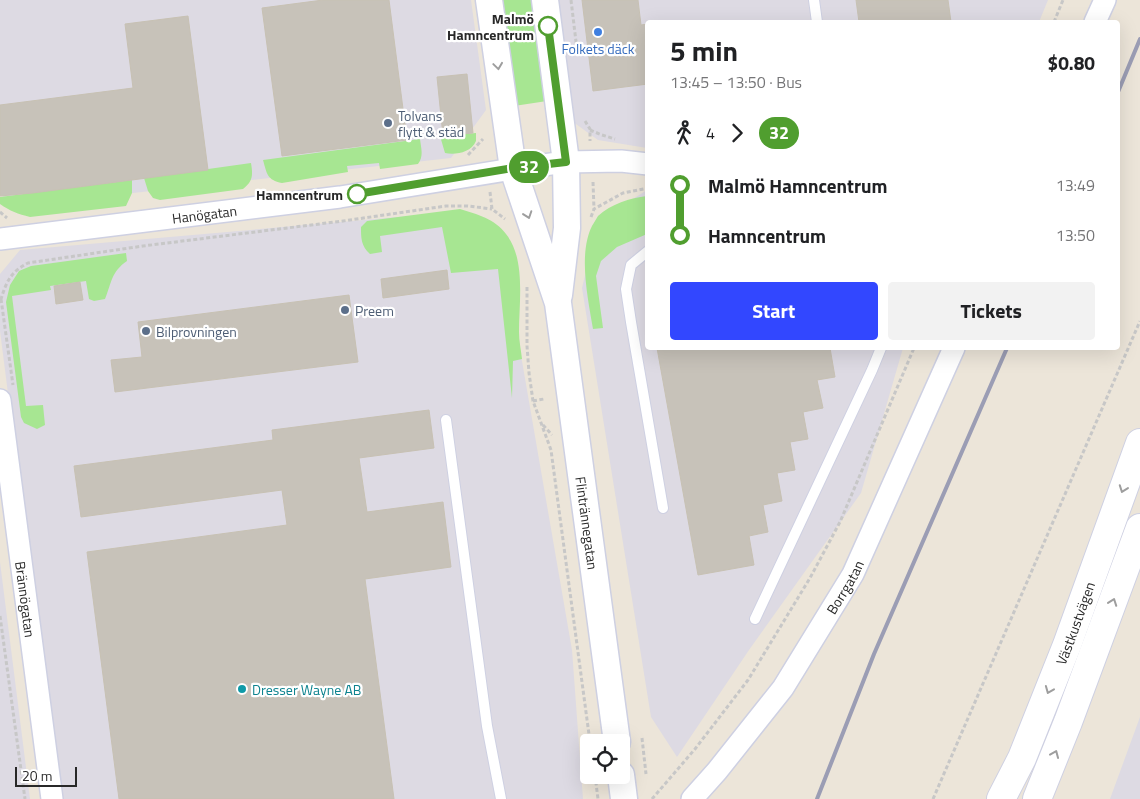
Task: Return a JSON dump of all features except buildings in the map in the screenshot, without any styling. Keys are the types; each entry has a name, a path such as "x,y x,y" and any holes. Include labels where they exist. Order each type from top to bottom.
{"main road":[{"name":"Västkustvägen","path":"1001,799 1022,758 1068,645 1140,443"},
{"name":"Västkustvägen","path":"1036,799 1068,722 1140,528"}],"street":[{"name":"Flintrännegatan","path":"489,0 513,168 558,303 615,734"},
{"name":"Flintrännegatan","path":"545,0 566,162 567,228 558,303"},
{"path":"1096,20 1105,0"},
{"name":"Hanögatan","path":"0,239 340,197 513,168 566,162 621,161 645,164"},
{"name":"Borrgatan","path":"692,799 717,772 783,688 853,574 953,350"},
{"name":"Brännögatan","path":"0,400 52,799"},
{"path":"622,784 624,799"}],"lane":[{"path":"814,0 817,20"},
{"path":"645,253 631,265 626,288 663,508"},
{"path":"755,619 880,350"},
{"path":"446,420 487,726 501,799"}],"path":[{"path":"1055,20 1063,0"},
{"path":"590,218 594,209 623,193 645,189"},
{"path":"0,299 10,277 28,263 446,206 492,209"},
{"path":"527,281 527,346 533,400 551,450 589,734"},
{"path":"933,799 1140,321"},
{"path":"652,799 695,749 748,680 810,578 840,522 913,350"},
{"path":"533,400 544,399"},
{"path":"0,616 25,799"},
{"path":"596,784 598,799"}],"shaded area":[{"path":"0,0 471,0 486,110 451,158 14,206 0,194"},
{"path":"557,0 1048,0 1040,20 645,20 645,148 598,140 569,119"},
{"path":"645,191 645,350 902,350 861,493 749,650 677,757 651,717 582,288 598,221"},
{"path":"421,215 494,233 513,309 572,650 580,758 580,784 582,784 583,799 60,799 0,331 0,274 20,250"},
{"path":"0,562 30,799 0,799"},
{"path":"1140,717 1140,799 1110,799"}],"green space":[{"path":"499,0 535,0 547,101 514,106"},
{"path":"476,133 474,145 467,151 453,154 445,153 440,136"},
{"path":"420,139 422,155 418,164 380,169 379,163 347,166 348,172 282,183 268,176 263,160"},
{"path":"251,163 252,178 243,189 160,200 153,198 148,191 144,178"},
{"path":"132,180 132,193 126,206 30,217 7,209 0,204 0,197"},
{"path":"645,196 645,235 617,247 601,261 596,276 603,328 593,329 585,277 588,237 598,216 615,205"},
{"path":"460,209 479,215 497,224 512,244 516,256 520,281 519,332 522,359 513,361 512,398 498,269 451,273 442,227 380,236 382,252 370,254 362,242 361,227 367,221"},
{"path":"126,253 127,261 115,273 105,299 94,301 89,299 86,281 50,286 51,290 12,296 26,406 43,405 45,425 37,429 24,423 21,417 6,302 10,285 19,271 31,266"}],"railway":[{"path":"1120,87 1140,39"},
{"path":"817,799 874,654 1006,350"}],"bus line":[{"name":"32","path":"357,194 513,168 566,162 548,26"}],"place":[{"name":"Malmö Hamncentrum","path":"548,26"},
{"name":"Folkets däck","path":"598,32"},
{"name":"Tolvans flytt & städ","path":"388,123"},
{"name":"Hamncentrum","path":"357,194"},
{"name":"Preem","path":"345,310"},
{"name":"Bilprovningen","path":"146,331"},
{"name":"Dresser Wayne AB","path":"242,689"}]}
